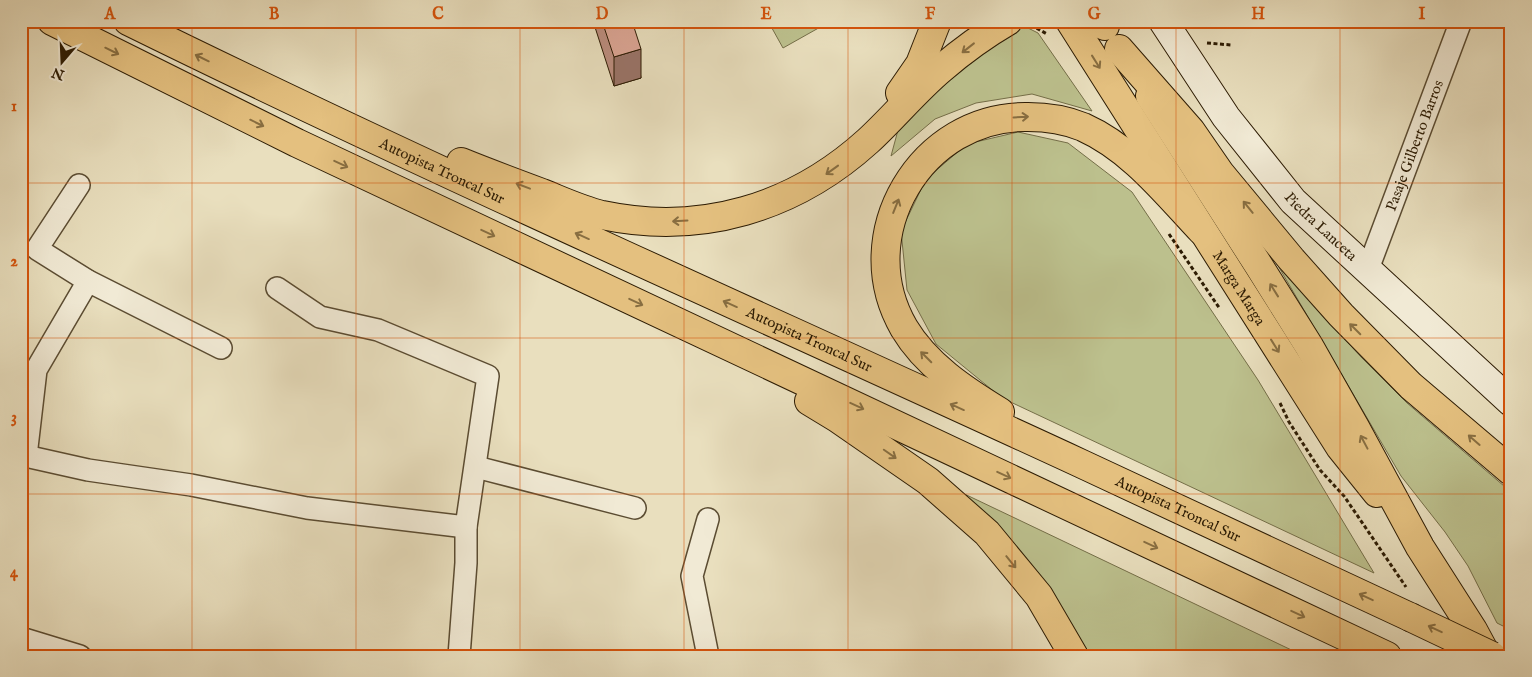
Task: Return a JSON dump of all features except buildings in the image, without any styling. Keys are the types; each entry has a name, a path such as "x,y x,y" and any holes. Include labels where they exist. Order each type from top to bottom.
{"main road":[{"path":"52,21 297,143 1387,656"},
{"name":"Autopista Troncal Sur","path":"128,21 505,201 1081,464 1411,606 1492,656"},
{"path":"870,140 920,64 937,21"},
{"path":"246,79 572,206 633,220 665,222 697,220 754,208 780,199 812,183 850,157 870,140 940,70 977,40 1008,21"},
{"name":"Marga Marga","path":"1070,21 1340,447 1420,547"},
{"name":"Marga Marga","path":"1100,23 1119,49 1309,346 1356,428 1420,547 1473,630 1487,656"},
{"path":"1119,49 1191,131 1220,173 1292,260 1341,315 1411,386 1511,472"},
{"path":"1081,464 975,396 928,359 903,326 889,288 886,248 889,227 904,189 915,172 929,157 944,144 962,133 981,124 1001,119 1042,117 1062,120 1082,127 1100,136 1130,156 1202,231"},
{"path":"686,326 837,418 928,481 987,533 1039,596 1074,656"}],"street":[{"name":"Piedra Lanceta","path":"1163,21 1226,117 1293,201 1511,402"},
{"name":"Pasaje Gilberto Barros","path":"1368,269 1461,21"},
{"path":"79,185 37,249 88,281 221,348"},
{"path":"88,281 36,370 24,456 88,470 191,485 307,508 466,527"},
{"path":"277,288 320,317 378,330 488,376 466,527 466,563 459,656"},
{"path":"476,467 635,508"},
{"path":"708,519 692,576 708,656"},
{"path":"21,638 80,656"}],"path":[{"path":"1277,397 1288,422 1320,470 1344,496 1411,606"}],"green space":[{"path":"768,21 831,21 783,48"},
{"path":"1022,25 1038,33 1092,111 1032,94 976,103 935,119 891,156 901,119 981,51"},
{"path":"1018,132 1068,143 1132,192 1258,380 1374,573 1002,398 936,344 907,290 901,231 926,179 967,144"},
{"path":"1277,264 1361,357 1407,403 1511,492 1511,630 1497,623 1468,566 1445,532 1401,476"},
{"path":"954,489 1304,656 1084,656"}]}
